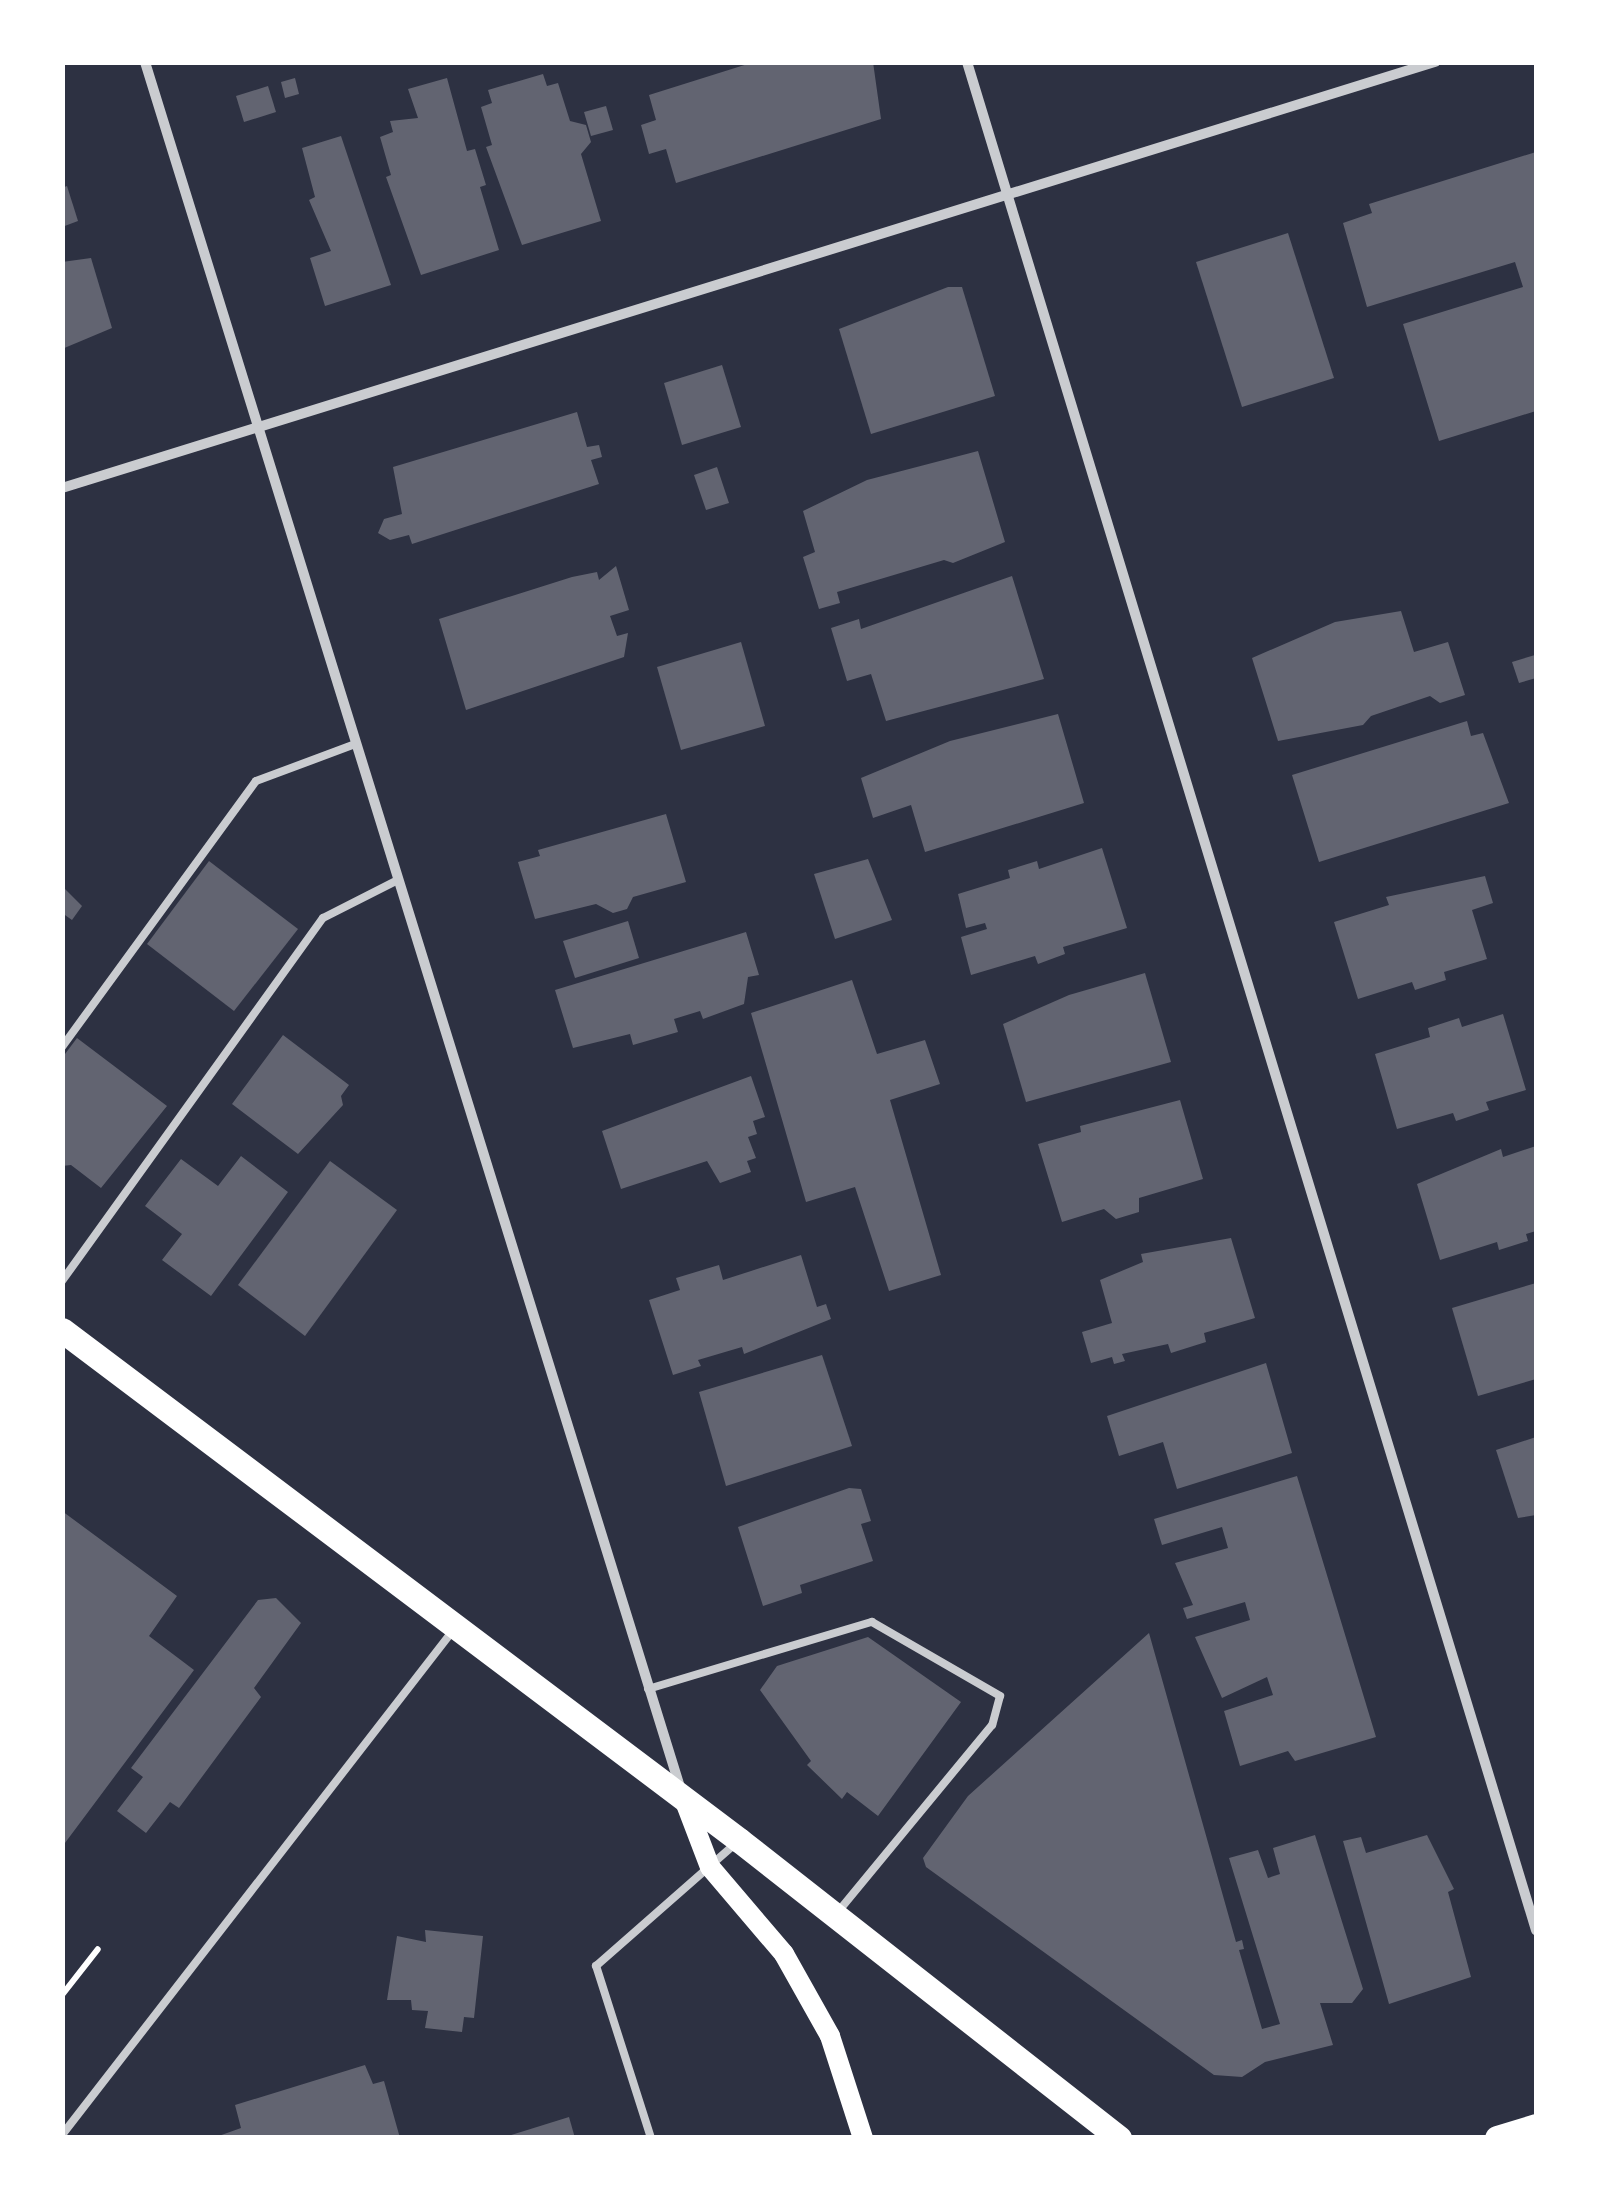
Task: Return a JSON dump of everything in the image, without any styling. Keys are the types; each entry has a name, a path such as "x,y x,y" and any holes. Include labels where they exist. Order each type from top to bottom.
{"main road":[{"path":"62,1330 739,1840 1119,2138"},
{"path":"684,1799 710,1867 784,1954 830,2036 863,2138"},
{"path":"1497,2138 1536,2126"}],"street":[{"path":"145,62 255,430 646,1690 684,1799"},
{"path":"967,62 1536,1930"},
{"path":"62,488 1435,62"}],"lane":[{"path":"62,1047 256,781 353,744"},
{"path":"62,1281 323,918 396,881"},
{"path":"646,1690 872,1622 1000,1696 992,1725 834,1916"},
{"path":"62,2135 456,1626"},
{"path":"651,2138 596,1966 739,1840"}],"path":[{"path":"62,1995 98,1948"}],"building":[{"path":"754,62 873,62 881,119 676,183 666,149 649,154 641,125 656,120 649,95"},
{"path":"543,74 547,86 558,83 570,121 586,125 591,142 581,154 601,221 522,245 486,147 492,145 481,107 492,103 488,90"},
{"path":"295,78 299,94 285,98 281,82"},
{"path":"447,78 467,151 475,149 486,185 480,187 499,250 421,275 386,177 391,175 380,137 393,132 390,121 418,118 408,89"},
{"path":"268,86 276,112 244,122 236,96"},
{"path":"606,106 613,130 591,136 584,112"},
{"path":"341,136 391,285 325,306 310,258 331,251 309,200 315,197 302,148"},
{"path":"1536,152 1536,411 1439,441 1403,324 1523,287 1515,262 1367,307 1343,223 1372,213 1369,204"},
{"path":"67,186 78,221 62,227 62,188"},
{"path":"1288,233 1334,378 1242,407 1196,262"},
{"path":"91,258 112,328 62,349 62,262"},
{"path":"948,287 962,287 995,396 871,434 839,329"},
{"path":"722,365 741,427 682,445 664,383"},
{"path":"577,412 587,447 599,445 602,457 591,460 599,484 412,544 409,535 390,540 378,533 384,519 402,514 393,467"},
{"path":"978,451 1005,542 953,563 944,560 837,592 840,603 819,609 803,557 815,552 803,511 867,480"},
{"path":"717,467 729,503 706,510 694,475"},
{"path":"616,566 629,610 610,616 617,636 628,633 624,657 466,710 439,619 572,577 597,572 599,580"},
{"path":"1012,576 1044,679 886,721 871,674 847,681 831,628 859,619 861,629"},
{"path":"1401,611 1414,652 1448,642 1465,695 1440,703 1430,696 1371,716 1363,725 1278,741 1252,658 1335,622"},
{"path":"741,642 765,726 681,750 657,667"},
{"path":"1535,655 1536,678 1519,683 1512,662"},
{"path":"1058,714 1084,803 925,852 911,805 873,818 861,778 950,741"},
{"path":"1467,721 1471,736 1483,733 1509,803 1319,862 1292,775"},
{"path":"666,814 686,882 633,897 627,909 613,913 596,904 535,919 518,862 540,856 538,850"},
{"path":"1102,848 1127,928 1063,947 1065,954 1038,964 1035,956 971,975 961,937 987,929 985,923 966,928 958,894 1010,878 1008,870 1037,861 1039,869"},
{"path":"868,859 892,920 835,939 814,874"},
{"path":"209,861 298,929 234,1011 147,944"},
{"path":"1485,876 1493,903 1472,910 1487,959 1444,972 1446,980 1415,990 1412,982 1358,999 1334,922 1389,905 1386,897"},
{"path":"62,886 82,906 72,920 62,913"},
{"path":"628,921 639,958 575,978 563,941"},
{"path":"746,932 759,975 748,977 744,1004 703,1019 700,1011 674,1019 678,1032 633,1045 630,1034 573,1048 555,990"},
{"path":"1145,973 1171,1062 1026,1102 1003,1024 1069,995"},
{"path":"852,980 877,1054 925,1040 940,1084 890,1100 941,1275 889,1291 855,1187 806,1202 751,1013"},
{"path":"1503,1014 1526,1090 1486,1102 1489,1110 1456,1121 1453,1113 1397,1129 1375,1054 1430,1037 1428,1028 1459,1018 1462,1027"},
{"path":"283,1035 349,1085 341,1096 343,1105 298,1154 232,1104"},
{"path":"77,1038 167,1106 101,1188 71,1165 62,1166 62,1058"},
{"path":"751,1076 765,1117 753,1121 757,1134 748,1137 756,1158 747,1161 751,1172 720,1183 707,1161 621,1189 602,1131"},
{"path":"1180,1100 1203,1179 1139,1198 1139,1212 1116,1219 1104,1209 1062,1222 1038,1144 1081,1132 1080,1126"},
{"path":"1536,1146 1536,1231 1526,1234 1528,1241 1499,1250 1497,1242 1440,1260 1417,1184 1501,1149 1503,1157"},
{"path":"241,1156 288,1192 211,1296 162,1260 182,1234 145,1206 181,1159 218,1186"},
{"path":"330,1161 397,1210 305,1336 238,1285"},
{"path":"1231,1238 1255,1318 1204,1333 1206,1342 1171,1353 1168,1344 1122,1354 1125,1361 1114,1364 1112,1357 1091,1363 1082,1332 1112,1323 1100,1280 1143,1262 1141,1254"},
{"path":"801,1255 817,1307 826,1304 831,1319 744,1354 742,1347 698,1360 701,1366 673,1375 649,1300 680,1290 676,1278 719,1265 723,1280"},
{"path":"1536,1283 1536,1379 1478,1396 1452,1308"},
{"path":"822,1355 852,1446 726,1486 699,1392"},
{"path":"1266,1363 1292,1453 1177,1489 1163,1442 1119,1456 1107,1416"},
{"path":"1536,1437 1536,1515 1518,1518 1496,1450"},
{"path":"1297,1476 1376,1737 1295,1761 1288,1751 1240,1766 1224,1711 1273,1695 1267,1677 1222,1698 1195,1637 1250,1620 1245,1602 1187,1619 1183,1608 1193,1605 1175,1563 1228,1548 1222,1527 1162,1545 1154,1519"},
{"path":"849,1488 861,1489 871,1521 861,1524 873,1561 800,1585 802,1593 763,1606 738,1527"},
{"path":"62,1511 177,1596 149,1636 194,1670 62,1847"},
{"path":"276,1598 301,1623 254,1688 261,1697 179,1808 170,1802 146,1833 117,1811 143,1777 131,1768 258,1600"},
{"path":"1149,1633 1236,1942 1242,1940 1244,1949 1239,1950 1262,2029 1280,2024 1229,1858 1258,1850 1268,1878 1280,1874 1273,1848 1315,1835 1363,1989 1352,2003 1320,2003 1333,2045 1265,2062 1242,2077 1214,2075 926,1867 923,1858 968,1796"},
{"path":"868,1637 961,1702 878,1816 847,1792 842,1799 807,1765 811,1761 760,1690 777,1666"},
{"path":"1427,1835 1454,1889 1448,1892 1471,1977 1389,2004 1343,1841 1361,1837 1366,1853"},
{"path":"425,1930 483,1936 474,2018 464,2017 462,2032 425,2028 428,2011 412,2010 411,2000 387,2000 397,1936 426,1942"},
{"path":"365,2065 373,2084 384,2081 400,2138 213,2138 241,2128 235,2105"},
{"path":"569,2117 575,2138 505,2137"}]}
